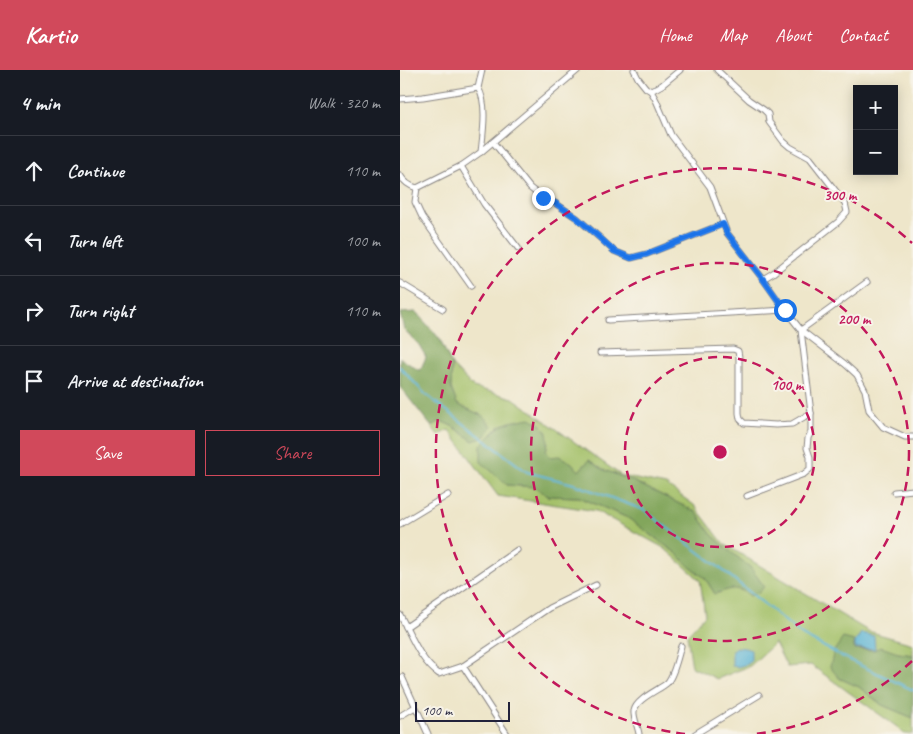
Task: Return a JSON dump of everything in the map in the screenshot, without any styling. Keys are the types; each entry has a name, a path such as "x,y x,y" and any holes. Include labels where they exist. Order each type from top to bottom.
{"street":[{"path":"481,152 484,113 481,93 478,88 482,70"},
{"path":"400,175 411,187 417,188 461,166 481,152 578,70"},
{"path":"634,70 646,88 651,91 671,135 710,187 727,233 785,310 802,330 857,376 865,390 869,410 883,427 905,436 913,437"},
{"path":"651,91 662,85 680,70"},
{"path":"717,70 749,100 768,114 769,122 790,148 810,158 845,203 847,212 838,222 763,279"},
{"path":"400,99 478,88"},
{"path":"493,142 530,188 577,218 614,251 631,258 647,254 723,224"},
{"path":"461,166 484,204 518,248"},
{"path":"417,188 416,202 422,217 471,286"},
{"path":"802,330 867,282"},
{"path":"400,283 443,308"},
{"path":"608,320 785,310"},
{"path":"747,496 804,474 810,469 810,457 807,448 811,432 811,413 802,330"},
{"path":"600,353 733,349 738,351 739,356 739,413 740,419 744,423 792,424 811,413"},
{"path":"894,492 913,490"},
{"path":"400,524 448,495"},
{"path":"406,627 517,550"},
{"path":"400,615 422,655 431,668 439,674 463,666 549,608 596,585"},
{"path":"639,734 634,712 636,707 642,700 668,682 672,676 681,646"},
{"path":"463,666 507,734"},
{"path":"402,677 428,734"},
{"path":"695,734 760,695"},
{"path":"400,716 415,707"}],"green space":[{"path":"416,312 439,338 452,365 451,388 457,404 483,416 492,426 485,437 473,441 454,427 441,421 431,426 400,387 400,357 420,371 426,357 419,345 404,330 400,313"},
{"path":"452,365 473,387 513,398 622,476 666,485 694,505 724,544 868,631 913,644 913,655 854,649 839,678 859,687 882,705 913,718 913,734 904,734 811,665 787,667 775,643 750,666 717,679 692,667 687,635 705,615 700,580 664,548 596,511 498,496 449,430 438,435 431,426 441,421 454,427 474,441 483,416 457,404 451,388","holes":["548,442 546,451 550,458 579,471 589,460 602,469 635,482 696,512 711,534 726,548 743,591 733,588 715,594 705,578 676,553 628,518 579,497 548,496 535,487 507,485"]},
{"path":"530,418 540,424 546,431 548,439 546,451 550,457 559,456 572,463 579,471 589,460 602,469 635,482 696,512 711,534 750,567 764,586 760,592 750,596 741,590 733,589 715,594 705,578 676,553 628,518 579,497 548,496 535,487 507,485 481,462 481,445 500,426"},
{"path":"843,638 854,641 854,649 874,650 881,647 898,653 913,655 913,718 882,705 859,687 839,678 830,667 834,651"}],"water":[{"path":"861,633 874,636 875,649 855,648 855,642"},
{"path":"736,647 751,650 751,660 748,664 737,667 732,666 732,650"}],"waterway":[{"path":"400,367 425,394 527,472 574,484 644,510 725,572 802,635 851,661 913,690"}],"route":[{"path":"543,198 555,203 577,218 614,251 631,258 647,254 723,224 727,233 785,310"}]}
